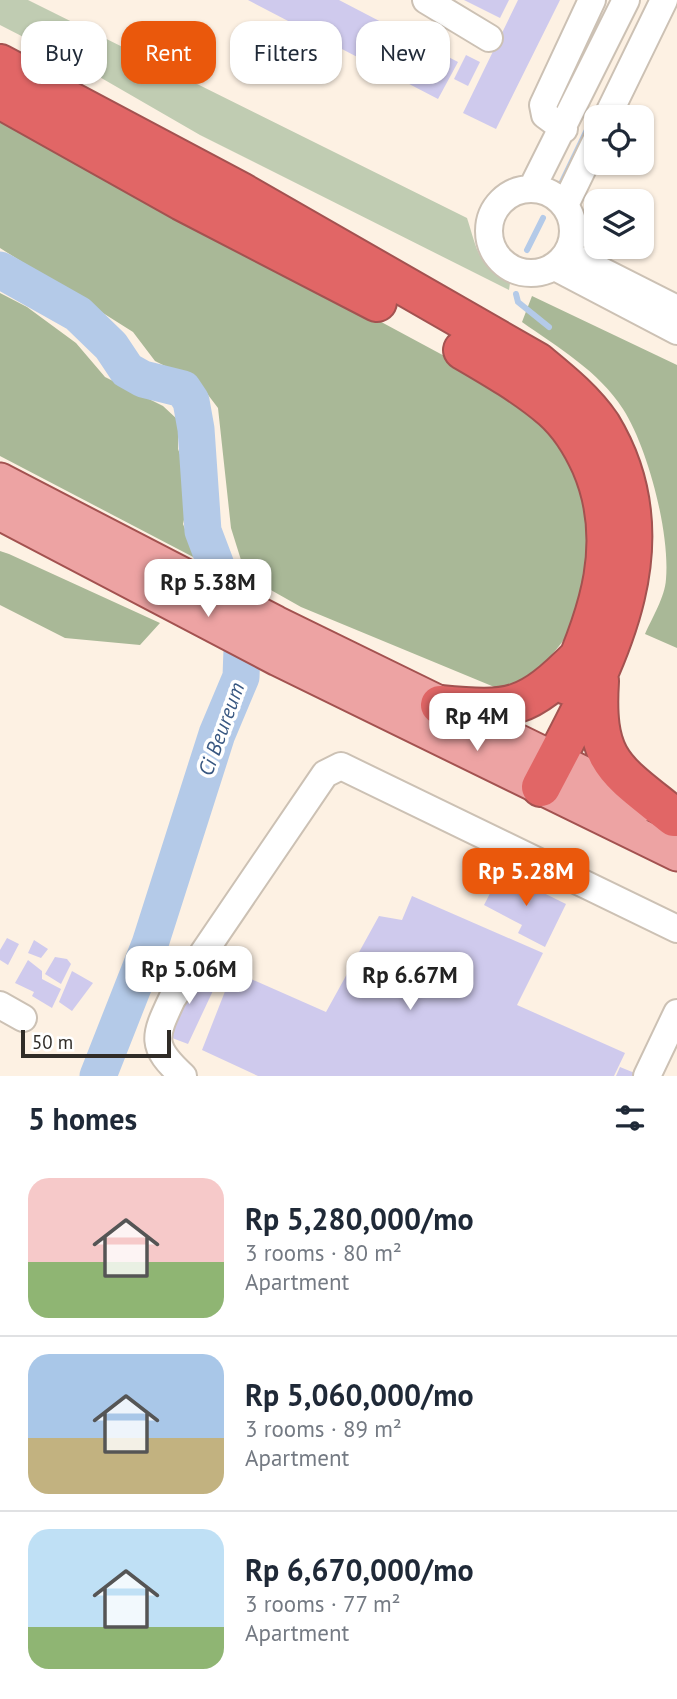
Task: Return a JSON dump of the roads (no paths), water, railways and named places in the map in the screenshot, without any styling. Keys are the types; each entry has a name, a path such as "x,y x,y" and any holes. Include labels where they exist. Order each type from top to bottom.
{"highway":[{"path":"0,64 239,191 537,362 573,393 600,424 615,449 634,512 636,550 630,597 619,633 590,666 540,770"},
{"path":"0,99 182,201 343,283 500,371 553,410 586,454 598,481 606,513 609,547 590,666 603,745 617,771 676,830"},
{"path":"440,705 487,709 520,704 590,666"}],"main road":[{"path":"0,481 164,582 278,659 676,830"},
{"path":"0,513 164,582 276,623 440,705 540,770"}],"street":[{"path":"564,129 545,115 543,105 592,0"},
{"path":"532,188 564,129 626,0"},
{"path":"613,105 664,0"},
{"path":"438,3 489,38"},
{"path":"565,205 584,166"},
{"path":"532,188 550,193 565,205 572,220 573,237 561,260 538,274 513,271 493,254 487,230 494,209 510,193 532,188"},
{"path":"561,260 677,309"},
{"path":"561,260 677,331"},
{"path":"183,1076 169,1063 158,1045 157,1030 172,999 325,774 341,766 677,929"},
{"path":"647,1076 677,1013"}],"waterway":[{"path":"560,186 584,136"},
{"path":"527,250 543,218"},
{"name":"Ci Beureum","path":"0,270 78,314 111,346 127,370 143,379 183,389 191,401 196,429 203,531 231,605 242,649 241,677 217,734 150,944 98,1076"},
{"path":"516,294 518,302 549,327"}]}
